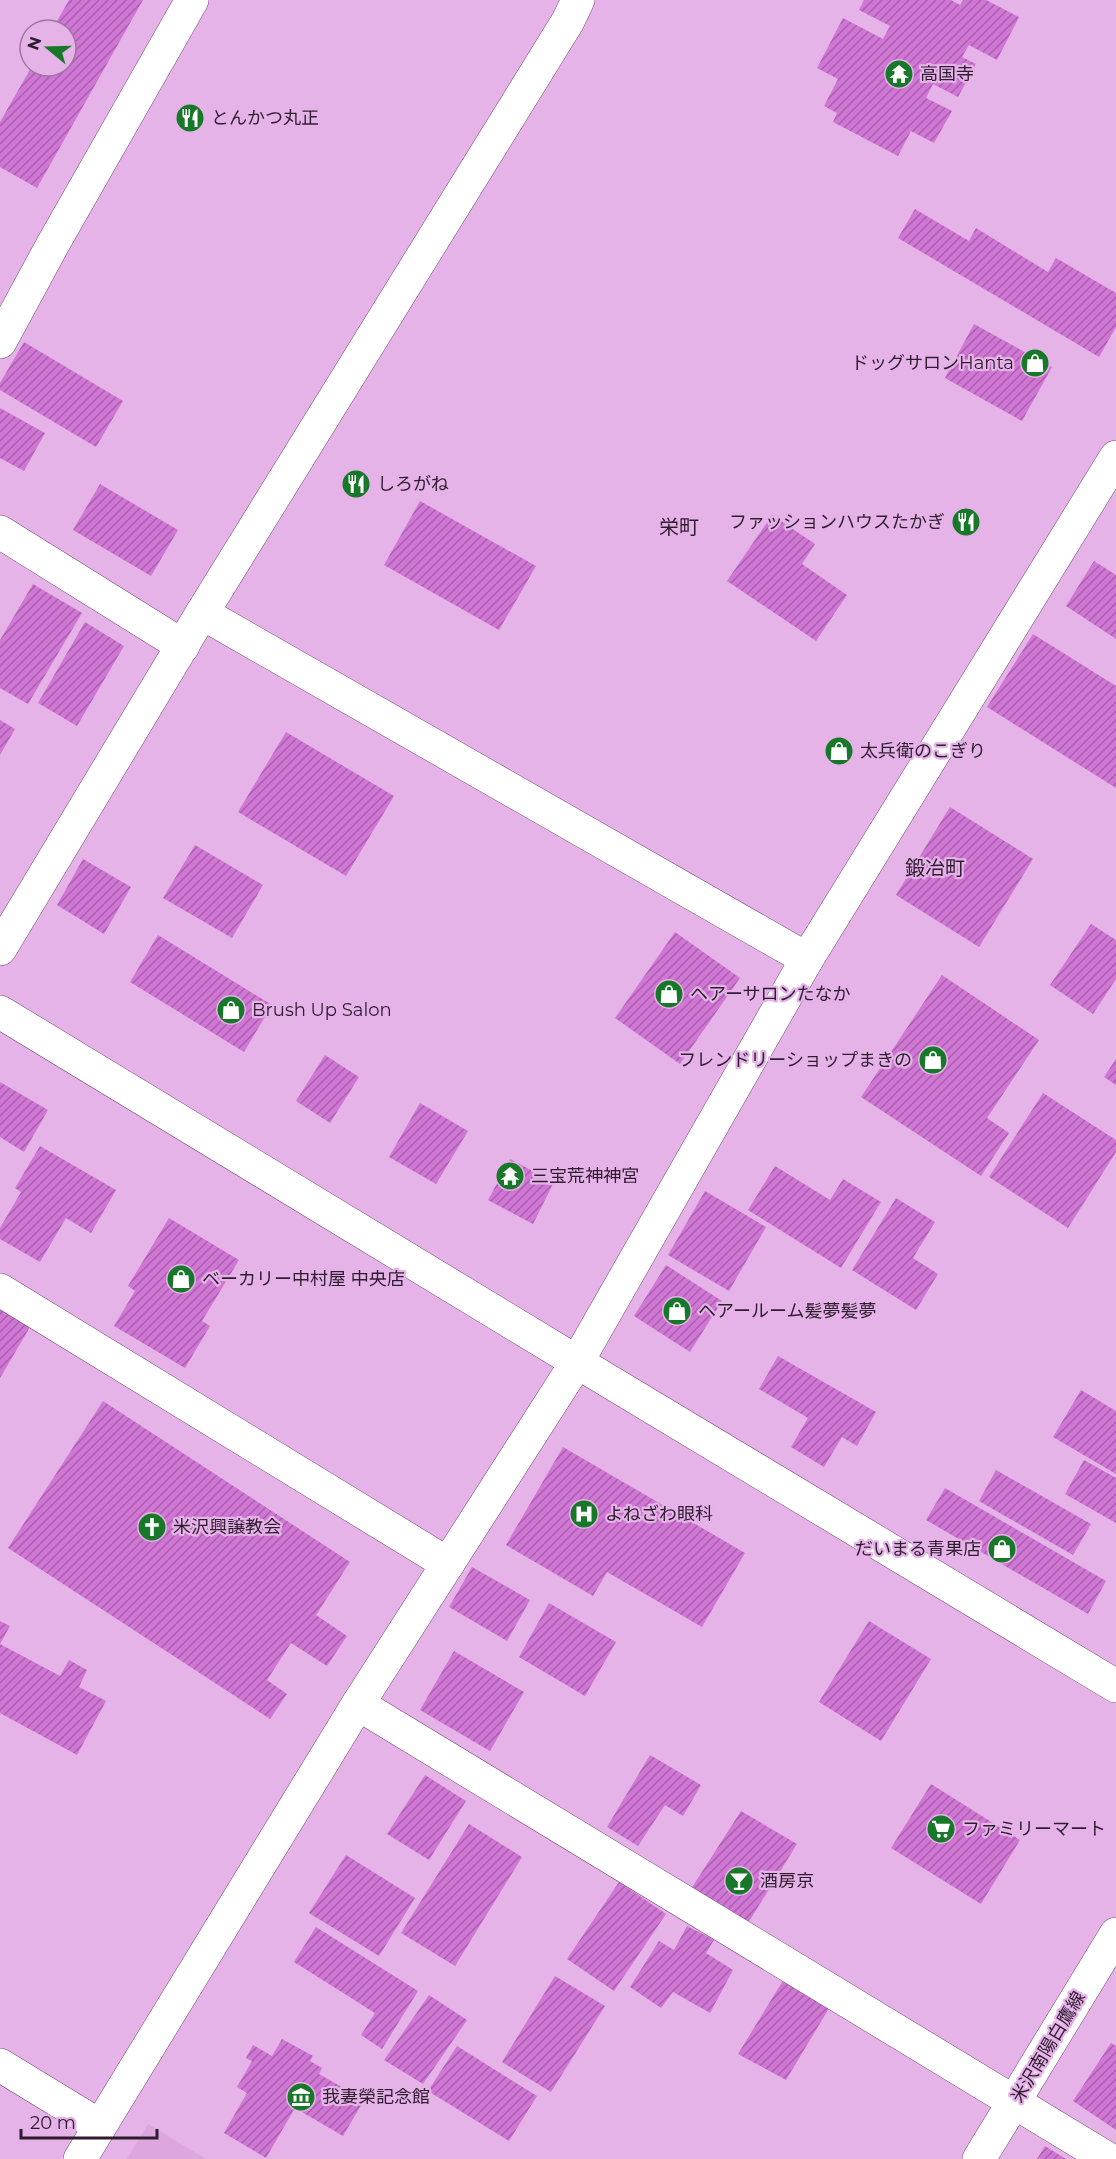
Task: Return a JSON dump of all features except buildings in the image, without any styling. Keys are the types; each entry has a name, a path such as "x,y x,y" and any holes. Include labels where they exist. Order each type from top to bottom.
{"street":[{"path":"0,342 192,0"},
{"path":"0,950 202,613 556,41 578,0"},
{"path":"80,2159 358,1704 577,1362 807,959 1116,457"},
{"path":"0,532 183,646"},
{"path":"202,613 807,959"},
{"path":"0,1012 1116,1686"},
{"path":"0,1290 448,1564"},
{"path":"358,1704 1108,2159"},
{"name":"米沢南陽白鷹線","path":"980,2159 1116,1934"},
{"path":"0,2066 100,2126"}],"shaded area":[{"path":"148,2124 206,2159 127,2159"}],"place":[{"name":"高国寺","path":"899,74"},
{"name":"とんかつ丸正","path":"190,118"},
{"name":"ドッグサロンHanta","path":"1035,363"},
{"name":"しろがね","path":"356,484"},
{"name":"ファッションハウスたかぎ","path":"966,522"},
{"name":"太兵衛のこぎり","path":"839,751"},
{"name":"ヘアーサロンたなか","path":"669,994"},
{"name":"Brush Up Salon","path":"231,1010"},
{"name":"フレンドリーショップまきの","path":"933,1060"},
{"name":"三宝荒神神宮","path":"510,1176"},
{"name":"ベーカリー中村屋 中央店","path":"181,1279"},
{"name":"ヘアールーム髪夢髪夢","path":"677,1311"},
{"name":"よねざわ眼科","path":"584,1514"},
{"name":"米沢興譲教会","path":"152,1527"},
{"name":"だいまる青果店","path":"1002,1549"},
{"name":"ファミリーマート","path":"941,1829"},
{"name":"酒房京","path":"739,1881"},
{"name":"我妻榮記念館","path":"301,2097"}],"district":[{"name":"栄町","path":"679,527"},
{"name":"鍛冶町","path":"935,868"}]}
